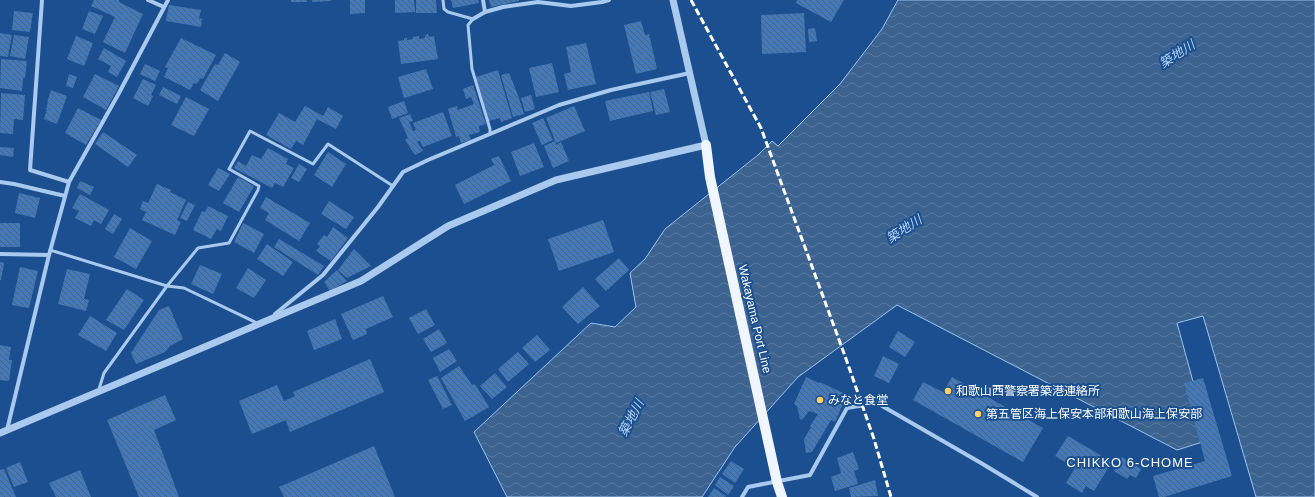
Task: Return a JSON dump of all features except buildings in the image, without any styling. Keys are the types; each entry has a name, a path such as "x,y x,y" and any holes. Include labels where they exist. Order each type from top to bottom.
{"main road":[{"name":"Wakayama Port Line","path":"706,145 710,176 782,497"}],"street":[{"path":"42,0 30,170 68,182"},
{"path":"148,0 164,7"},
{"path":"4,431 68,182 119,94 168,0"},
{"path":"483,0 485,12"},
{"path":"473,19 485,12 503,7 538,2 571,6 609,0"},
{"path":"4,431 361,281 448,226 556,180 706,145 674,0"},
{"path":"269,320 323,275 378,207 403,172 559,105 611,90 690,73"},
{"path":"0,182 65,196"},
{"path":"0,254 49,255"},
{"path":"742,497 748,488 810,475 847,408 877,403 982,463 1037,497"}],"lane":[{"path":"443,0 444,9 448,12 473,19 468,25 472,69 490,129 490,134"},
{"path":"99,391 104,373 167,286 198,248 230,243 260,186 229,169 250,131 313,164 328,144 393,186"},
{"path":"50,249 167,286 184,288 258,324"}],"water":[{"name":"築地川","path":"898,0 1315,0 1315,497 1256,497 1203,316 1177,323 1209,440 1177,450 897,305 798,377 735,447 702,497 507,497 474,432 591,323 615,327 636,307 630,273 645,259 665,229 758,155 772,141 778,146 840,84 882,29"}],"railway":[{"path":"691,0 761,128 845,356 874,439 891,497"}],"place":[{"name":"和歌山西警察署築港連絡所","path":"948,391"},
{"name":"みなと食堂","path":"820,400"},
{"name":"第五管区海上保安本部和歌山海上保安部","path":"978,414"}],"district":[{"name":"CHIKKO 6-CHOME","path":"1130,462"}]}
